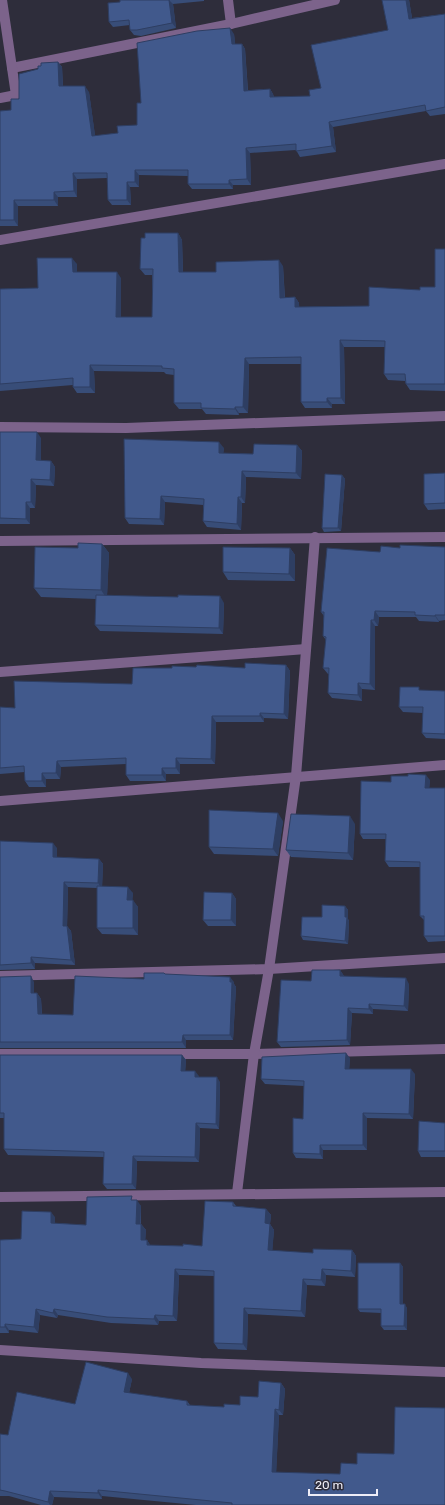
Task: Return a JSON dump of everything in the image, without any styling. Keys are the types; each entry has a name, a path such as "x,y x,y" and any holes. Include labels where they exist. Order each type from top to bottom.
{"street":[{"path":"0,98 16,95 2,0"},
{"path":"228,0 231,24"},
{"path":"12,68 231,24 335,0"},
{"path":"0,240 445,164"},
{"path":"0,427 126,428 445,416"},
{"path":"237,1194 254,1054 269,969 296,776 315,537"},
{"path":"0,541 445,537"},
{"path":"0,672 306,649"},
{"path":"0,801 445,765"},
{"path":"0,976 269,969 445,958"},
{"path":"0,1054 254,1054 445,1049"},
{"path":"0,1197 445,1192"},
{"path":"0,1350 201,1364 445,1372"}],"building":[{"path":"120,0 169,0 172,23 130,30 129,20 109,22 108,3 120,2"},
{"path":"382,0 406,0 409,19 445,14 445,107 426,111 425,105 329,122 332,146 296,151 296,144 246,148 247,179 229,180 229,184 188,184 188,170 135,170 135,182 127,182 127,200 108,200 107,173 73,173 74,191 54,192 54,200 14,200 14,220 0,220 0,111 11,110 11,99 19,99 19,74 38,69 38,66 41,66 41,63 58,62 59,86 85,86 92,136 118,133 117,126 137,125 137,103 141,103 137,43 197,31 230,28 232,44 242,44 244,91 270,89 270,97 310,96 309,90 321,88 311,45 388,30"},
{"path":"145,233 178,233 179,272 216,272 216,262 279,260 280,298 295,297 295,307 369,306 369,287 420,290 420,287 435,287 435,249 445,249 445,384 406,384 405,374 384,374 385,341 340,340 341,398 327,398 327,402 301,402 301,357 245,358 243,407 235,407 235,409 201,408 201,403 174,403 174,369 162,368 162,366 90,365 90,387 73,387 73,378 0,384 0,289 38,288 37,258 72,258 73,272 117,272 116,317 152,317 153,269 140,269 141,238 145,238"},
{"path":"0,432 37,432 36,460 51,461 50,480 31,479 31,502 26,502 26,519 0,518"},
{"path":"124,439 219,442 219,453 253,454 254,444 297,445 296,473 242,471 241,497 238,497 237,524 203,521 204,499 161,496 160,519 125,518"},
{"path":"445,473 445,503 424,504 424,474"},
{"path":"325,474 342,475 338,528 322,528"},
{"path":"78,543 102,544 101,590 34,588 35,547 78,548"},
{"path":"400,545 445,547 445,615 415,615 415,612 375,611 374,620 371,620 370,684 358,683 358,695 328,693 329,668 323,668 326,637 323,636 324,612 321,612 327,548 380,552 381,546 400,548"},
{"path":"223,547 290,548 289,574 223,572"},
{"path":"96,595 178,597 178,595 220,596 219,628 95,625"},
{"path":"245,663 286,665 284,714 260,713 260,716 212,716 211,759 176,758 176,768 162,768 162,775 126,775 126,758 57,761 56,773 42,773 42,781 25,781 24,766 0,768 0,707 15,708 14,681 132,684 133,668 172,668 172,666 196,667 197,665 245,668"},
{"path":"400,687 419,687 419,690 445,691 445,734 422,733 423,707 399,707"},
{"path":"408,774 426,775 425,788 445,788 445,936 424,936 424,916 420,916 420,862 385,861 386,834 360,834 361,781 391,782 391,776 408,776"},
{"path":"209,810 278,813 273,849 209,847"},
{"path":"291,814 350,816 348,853 286,850"},
{"path":"0,841 53,843 53,857 99,859 98,883 64,882 63,926 67,926 71,960 31,957 31,963 0,965"},
{"path":"97,886 128,887 127,900 133,900 133,928 97,928"},
{"path":"204,892 232,893 231,920 203,920"},
{"path":"322,905 345,906 345,917 347,917 345,941 301,936 302,917 322,917"},
{"path":"312,970 340,970 340,976 406,978 404,1006 369,1004 369,1009 348,1008 347,1040 277,1042 281,980 311,981"},
{"path":"144,973 230,977 230,982 232,982 230,1035 183,1035 182,1042 0,1042 0,977 31,976 31,993 37,993 38,1014 73,1015 75,976 144,979"},
{"path":"346,1053 345,1069 411,1069 409,1114 363,1113 363,1145 320,1145 320,1154 293,1153 293,1118 303,1119 304,1081 261,1079 262,1057"},
{"path":"0,1055 182,1055 181,1071 195,1071 195,1077 217,1077 216,1124 196,1123 195,1157 133,1156 132,1184 103,1184 104,1152 4,1149 4,1113 0,1113"},
{"path":"419,1121 445,1123 445,1151 418,1151"},
{"path":"132,1196 131,1200 137,1200 136,1224 141,1224 141,1240 147,1240 147,1245 183,1246 183,1244 202,1246 205,1201 233,1202 233,1206 266,1209 265,1223 270,1224 268,1250 313,1253 313,1249 352,1250 351,1271 322,1269 321,1280 303,1279 301,1311 244,1308 243,1344 214,1343 214,1271 175,1269 173,1316 155,1315 154,1319 107,1317 54,1309 53,1313 36,1309 34,1327 5,1324 5,1327 0,1327 0,1240 21,1239 22,1211 51,1212 51,1223 86,1225 87,1197"},
{"path":"358,1263 400,1263 400,1304 405,1304 404,1326 381,1326 381,1309 358,1309"},
{"path":"86,1362 128,1373 124,1392 187,1401 187,1405 224,1407 224,1404 240,1405 240,1396 258,1397 259,1381 281,1383 279,1410 275,1409 272,1472 340,1474 341,1463 357,1464 357,1453 394,1454 395,1407 445,1408 445,1505 232,1505 232,1503 98,1490 98,1493 50,1491 48,1502 0,1490 0,1434 8,1435 17,1392 75,1404"}]}
